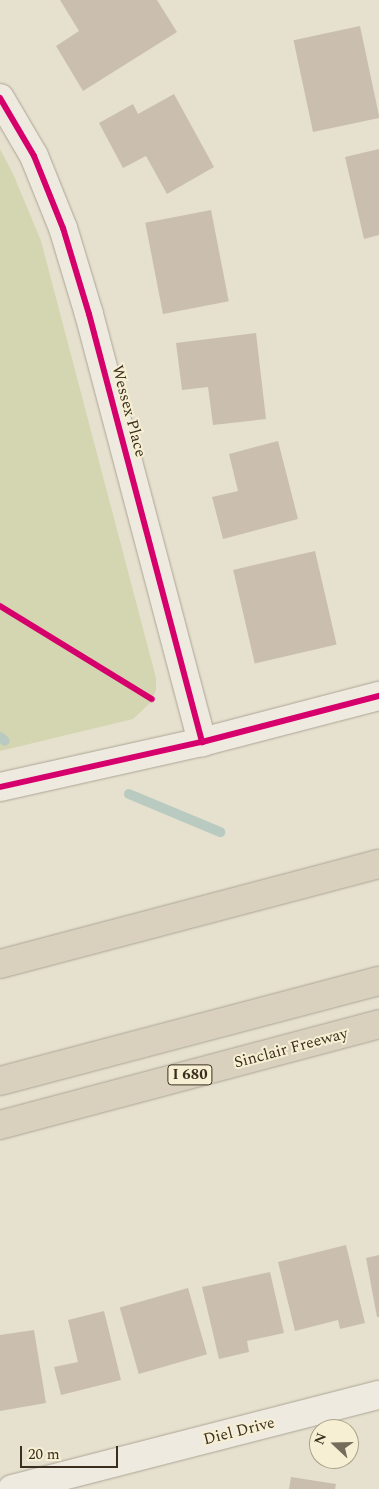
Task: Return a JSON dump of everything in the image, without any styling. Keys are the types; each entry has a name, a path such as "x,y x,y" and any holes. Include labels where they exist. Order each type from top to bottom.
{"highway":[{"path":"0,964 379,864"},
{"name":"I 680","path":"0,1081 379,981"},
{"name":"Sinclair Freeway","path":"0,1125 379,1024"}],"street":[{"name":"Wessex Place","path":"0,98 34,156 64,228 89,314 202,742"},
{"path":"0,787 202,742 379,696"},
{"name":"Diel Drive","path":"12,1489 379,1395"}],"green space":[{"path":"0,149 14,176 41,241 156,678 156,690 151,702 133,719 0,751"}],"building":[{"path":"60,0 157,0 177,32 83,91 56,46 79,31"},
{"path":"360,26 379,118 313,132 293,40"},
{"path":"174,94 214,167 167,194 146,156 123,168 99,123 133,104 138,114"},
{"path":"379,149 379,235 364,239 345,157"},
{"path":"211,210 229,301 163,314 145,223"},
{"path":"256,333 266,419 213,425 208,387 182,390 176,343"},
{"path":"278,441 298,519 223,539 212,497 238,491 229,454"},
{"path":"315,551 337,645 255,663 233,570"},
{"path":"346,1245 365,1323 340,1329 338,1320 295,1331 278,1262"},
{"path":"379,1255 379,1317 377,1317 366,1258"},
{"path":"270,1272 284,1333 247,1341 249,1352 219,1359 202,1287"},
{"path":"188,1288 207,1354 139,1374 120,1308"},
{"path":"104,1311 121,1380 61,1395 54,1367 78,1362 68,1320"},
{"path":"34,1330 46,1403 0,1411 0,1335"},
{"path":"291,1477 336,1484 335,1489 289,1489"}],"waterway":[{"path":"0,737 5,741"},
{"path":"129,794 220,832"}],"cycle path":[{"path":"0,98 34,156 63,228 89,314 202,742"},
{"path":"0,606 152,699"},
{"path":"0,787 202,742 379,696"}]}
